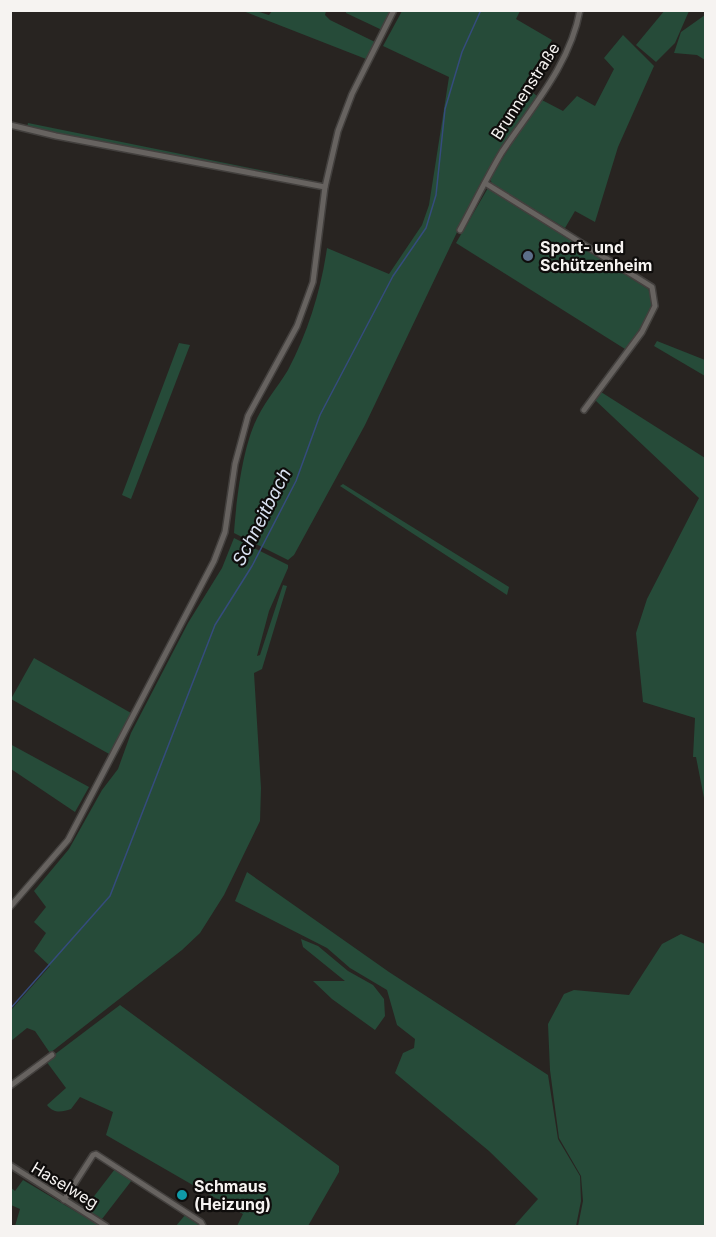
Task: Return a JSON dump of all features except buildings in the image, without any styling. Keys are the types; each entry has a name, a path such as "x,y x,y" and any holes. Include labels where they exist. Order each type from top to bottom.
{"street":[{"path":"10,907 58,853 77,823 214,561 225,532 235,464 248,416 297,326 313,282 325,187 344,112 394,10"},
{"name":"Brunnenstraße","path":"460,230 485,183 562,64 575,34 580,10"},
{"path":"10,125 56,136 325,187"},
{"path":"485,183 652,287 656,306 642,332 584,410"},
{"path":"10,1086 51,1055"},
{"path":"64,1200 93,1155 96,1154 201,1222 203,1227"},
{"name":"Haselweg","path":"10,1165 106,1227"}],"green space":[{"path":"346,10 393,11 382,30 346,13"},
{"path":"665,10 689,11 675,43 656,62 636,45"},
{"path":"243,11 256,11 269,15 272,11 326,11 325,15 330,20 375,42 366,59"},
{"path":"402,11 520,11 516,19 552,40 523,85 537,96 481,182 365,425 294,555 288,560 234,533 243,464 254,425 288,370 302,341 317,295 327,248 389,274 422,225 429,205 449,77 383,46"},
{"path":"705,15 705,60 697,55 674,53 681,32"},
{"path":"623,35 654,66 618,147 595,222 575,211 565,228 492,184 490,178 540,99 563,111 577,96 595,106 614,69 604,58"},
{"path":"28,123 319,182 76,138 27,127"},
{"path":"488,188 648,289 652,305 650,313 625,349 456,243"},
{"path":"657,341 705,360 705,376 654,346"},
{"path":"179,343 190,345 131,499 122,495"},
{"path":"601,392 705,458 705,803 696,757 693,757 695,718 643,702 636,633 647,599 699,498 595,400"},
{"path":"343,484 509,587 507,595 340,486"},
{"path":"234,538 288,565 269,611 257,656 260,655 283,585 287,586 262,669 254,673 261,788 260,821 224,895 200,933 182,950 50,1053 35,1031 27,1028 11,1041 11,1010 50,966 34,951 46,933 34,922 46,907 34,891 69,849 102,790 118,769 131,733 188,623 222,568"},
{"path":"34,658 131,713 111,755 11,699"},
{"path":"10,744 89,787 75,812 11,769"},
{"path":"247,872 389,972 548,1075 558,1139 580,1176 581,1201 576,1226 514,1226 538,1199 489,1151 395,1073 403,1053 414,1048 415,1039 397,1025 387,990 350,968 327,948 235,901"},
{"path":"681,934 705,944 705,1226 578,1226 583,1201 581,1176 559,1138 550,1070 548,1024 564,994 574,990 629,995 662,944"},
{"path":"301,939 318,946 348,971 373,985 384,999 385,1016 375,1030 332,999 313,981 345,981 303,947"},
{"path":"120,1005 339,1166 339,1172 308,1226 237,1226 243,1214 106,1135 113,1112 80,1097 71,1109 64,1111 55,1111 47,1105 66,1088 46,1061"},
{"path":"115,1169 132,1180 102,1219 85,1208"},
{"path":"23,1180 100,1226 15,1226 20,1209 11,1205 10,1187 15,1191"},
{"path":"185,1215 200,1226 176,1226"}],"waterway":[{"name":"Schneitbach","path":"10,1009 110,896 215,625 252,566 296,481 320,415 393,276 426,228 436,195 445,109 462,52 481,10"}],"place":[{"name":"Sport- und Schützenheim","path":"528,256"},
{"name":"Schmaus (Heizung)","path":"182,1195"}]}
